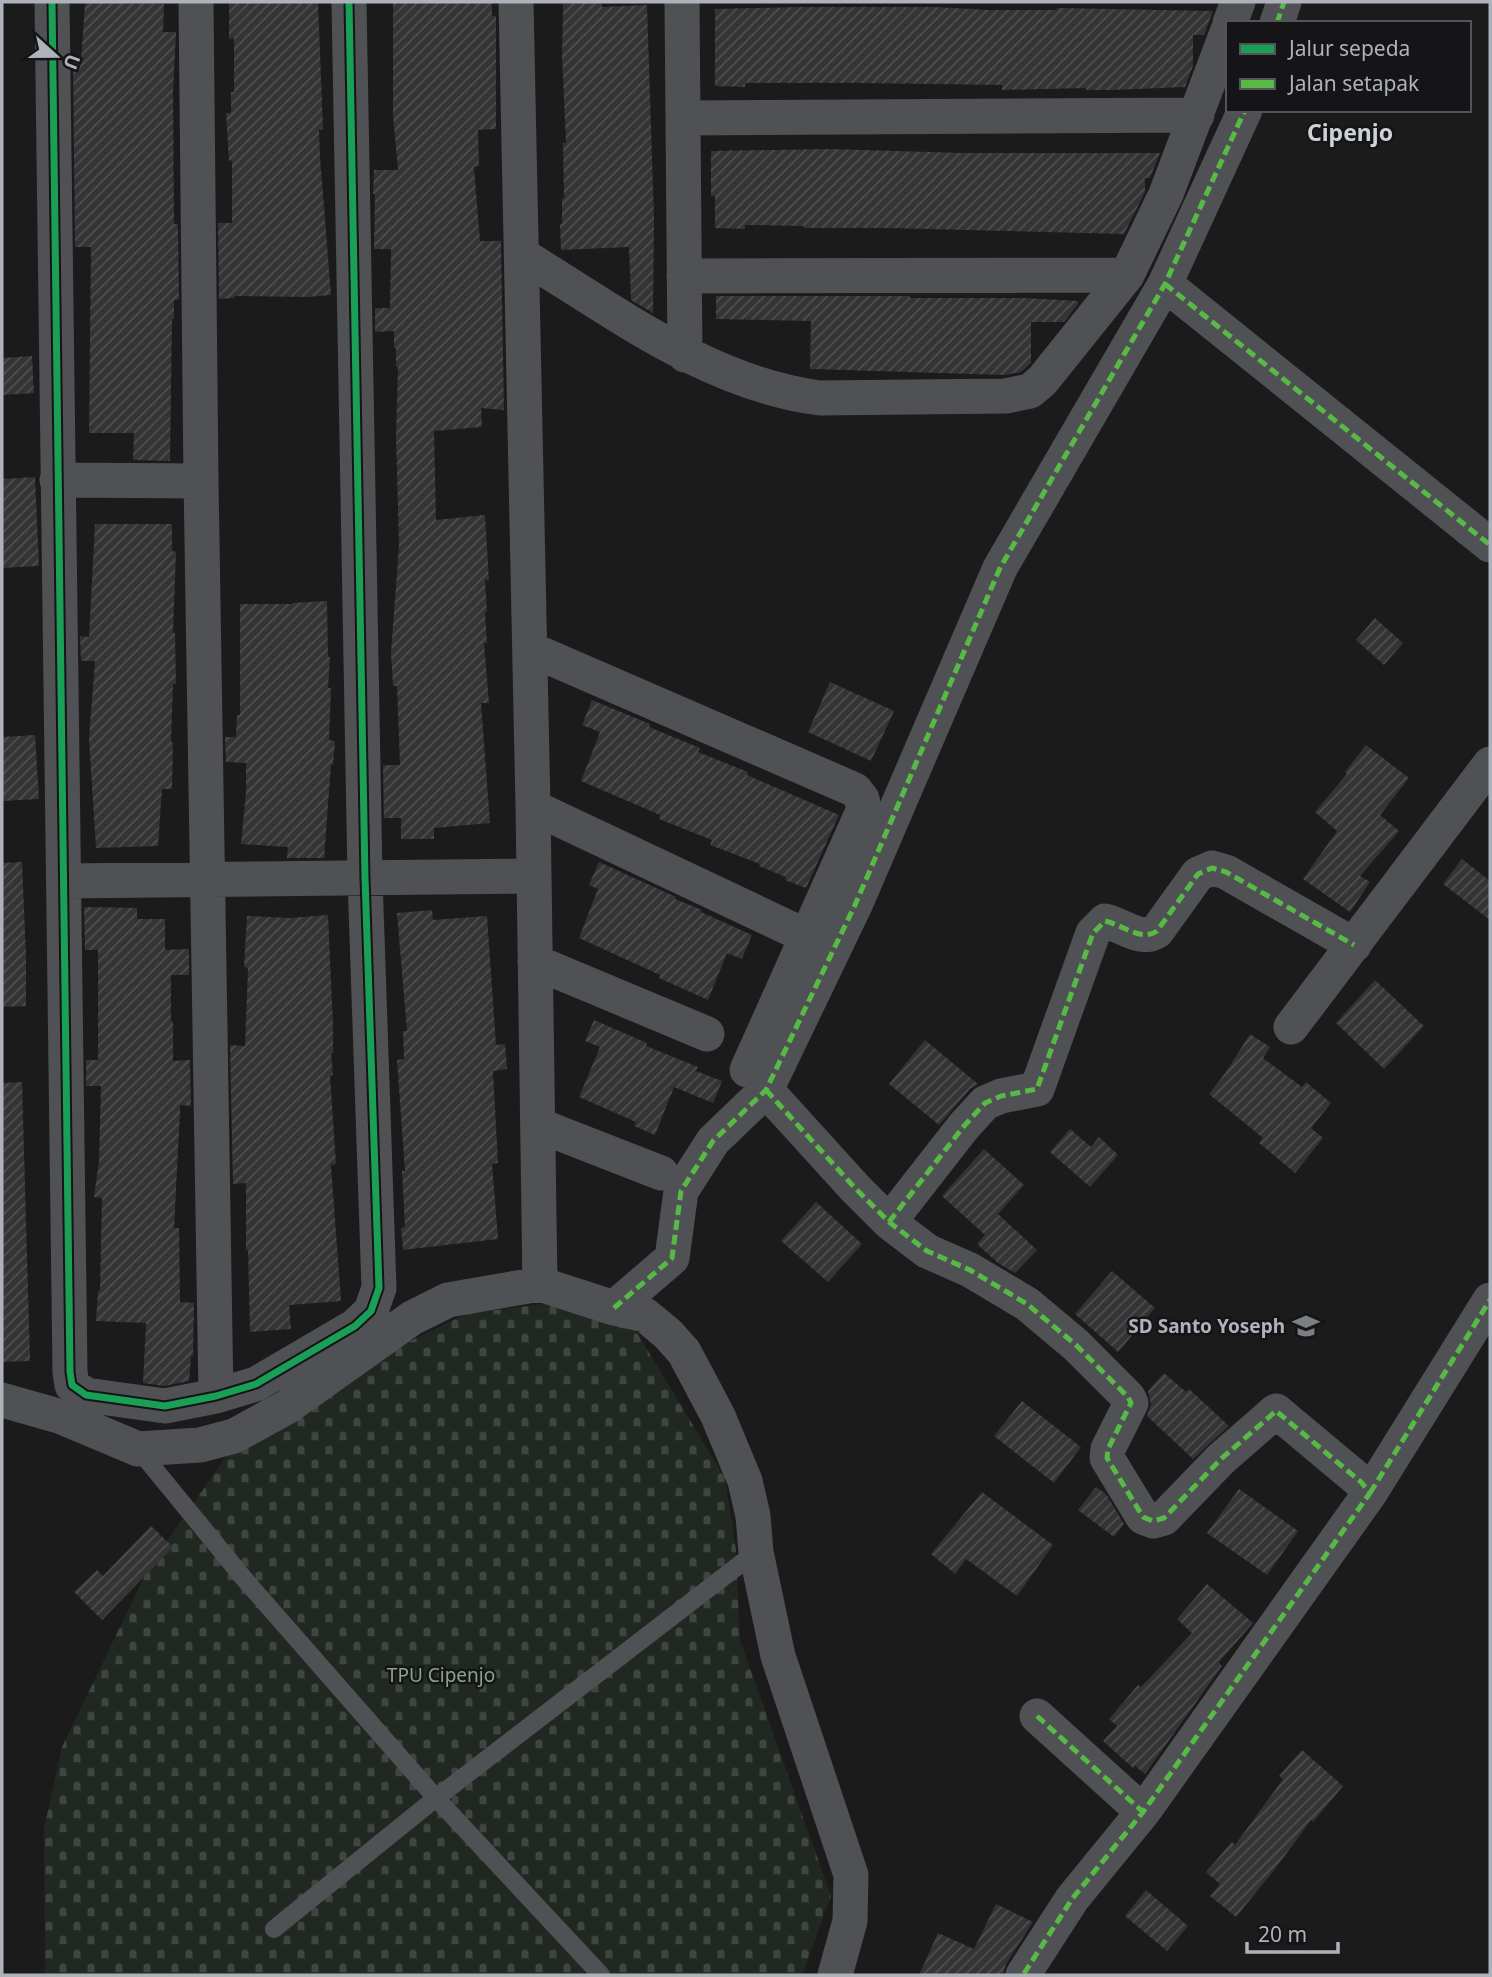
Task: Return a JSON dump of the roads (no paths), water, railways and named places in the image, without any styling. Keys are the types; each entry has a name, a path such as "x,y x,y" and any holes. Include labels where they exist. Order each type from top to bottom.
{"street":[{"path":"52,2 72,1385 86,1395 164,1406 216,1396 256,1384 355,1326 370,1311 379,1288 365,878 349,2"},
{"path":"196,2 216,1396"},
{"path":"516,2 540,1284"},
{"path":"682,2 685,355"},
{"path":"1231,21 1238,2"},
{"path":"1277,21 1284,2"},
{"path":"522,255 685,355 793,394 821,398 1016,396 1030,391 1042,381 1127,275 1166,194 1226,36"},
{"path":"614,1308 672,1258 681,1191 757,1080 855,905 1000,568 1165,284 1244,112"},
{"path":"682,118 1197,116"},
{"path":"684,276 1127,275"},
{"path":"1165,284 1490,545"},
{"path":"57,480 201,481"},
{"path":"530,649 855,790 862,799 864,809 808,937 757,1080"},
{"path":"1291,1027 1490,764"},
{"path":"533,807 808,937"},
{"path":"889,1222 985,1103 1001,1096 1037,1089 1093,933 1105,921 1120,924 1138,935 1150,936 1157,931 1198,874 1212,868 1226,872 1354,945"},
{"path":"64,881 534,876"},
{"path":"535,962 707,1034"},
{"path":"757,1080 889,1222 928,1251 970,1270 1027,1304 1076,1345 1128,1397 1131,1403 1108,1449 1107,1458 1143,1517 1153,1521 1164,1518 1221,1459 1276,1410 1361,1482 1370,1493"},
{"path":"538,1125 661,1173"},
{"path":"2,1400 62,1417 138,1449 200,1445 234,1436 287,1407 412,1318 448,1300 540,1284 645,1315 684,1352 718,1416 745,1481 753,1516 756,1552 778,1656 851,1875 850,1921 835,1975"},
{"path":"1023,1975 1072,1899 1143,1812 1370,1493 1490,1300"},
{"path":"1037,1716 1143,1812"}],"lane":[{"path":"138,1449 246,1581 436,1798 601,1975"},
{"path":"274,1929 436,1798 756,1552"}],"place":[{"name":"SD Santo Yoseph","path":"1306,1326"}],"district":[{"name":"Cipenjo","path":"1350,133"}],"park label":[{"name":"TPU Cipenjo","path":"441,1675"}]}
